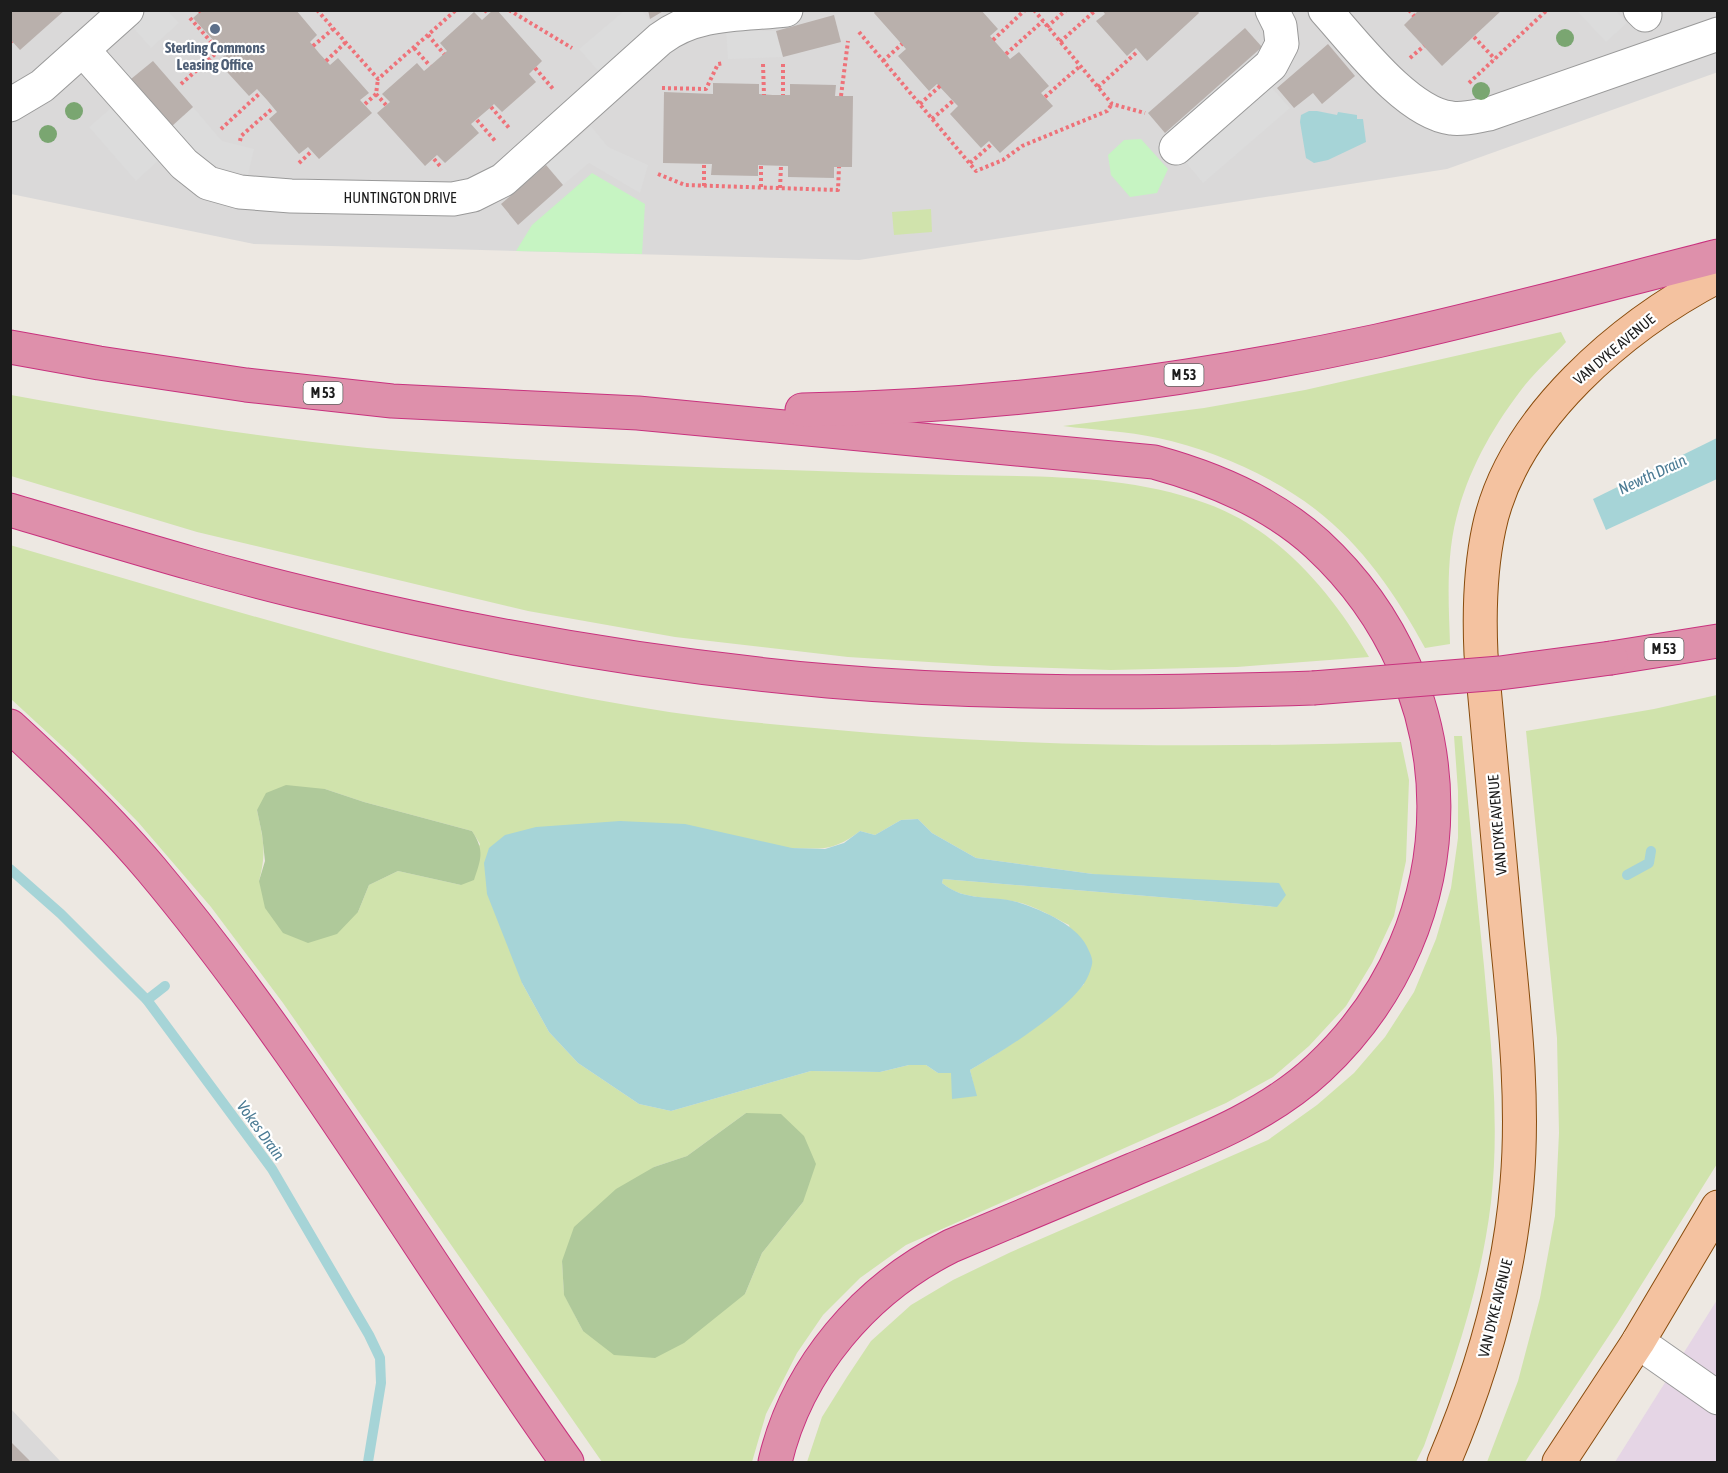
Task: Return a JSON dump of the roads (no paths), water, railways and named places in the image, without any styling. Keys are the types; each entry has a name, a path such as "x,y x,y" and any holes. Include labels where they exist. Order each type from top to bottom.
{"highway":[{"name":"M 53","path":"10,347 111,365 280,389 392,401 638,413 849,409 983,399 1153,380 1297,357 1482,317 1718,256"},
{"path":"638,413 1154,462 1223,484 1256,500 1287,520 1316,543 1360,591 1395,646 1421,714 1433,770 1435,814 1432,848 1416,919 1404,951 1388,983 1367,1015 1343,1044 1317,1070 1286,1094 1253,1115 1183,1148 951,1246 925,1259 897,1278 874,1296 854,1317 827,1352 800,1397 786,1428 775,1462"},
{"name":"M 53","path":"10,510 315,596 435,622 549,644 677,663 826,681 970,691 1085,693 1313,688 1500,673 1718,640"},
{"path":"10,726 149,867 221,956 304,1072 486,1346 567,1462"}],"main road":[{"name":"VAN DYKE AVENUE","path":"1444,1462 1464,1416 1498,1304 1510,1244 1518,1182 1520,1112 1516,1034 1481,654 1479,606 1489,526 1503,485 1518,455 1536,426 1561,395 1591,365 1631,331 1682,295 1718,276"},
{"path":"1559,1462 1638,1341 1718,1207"}],"street":[{"path":"10,105 42,86 127,10"},
{"name":"HUNTINGTON DRIVE","path":"83,50 184,164 208,183 240,192 291,196 453,199 473,195 503,180 660,39 677,28 717,16 786,10"},
{"path":"1176,148 1271,64 1282,44 1280,26 1272,10"},
{"path":"1325,10 1412,102 1451,118 1489,114 1718,34"},
{"path":"1638,1341 1718,1398"}],"water":[{"path":"1309,111 1357,115 1357,119 1363,119 1366,142 1328,160 1314,163 1306,158 1300,122 1301,115"},
{"path":"1717,438 1717,479 1606,530 1593,499"},
{"path":"918,819 932,833 976,858 1093,874 1279,883 1286,895 1277,907 943,879 942,883 961,893 1010,900 1050,915 1078,934 1092,959 1091,969 1084,983 1061,1008 1014,1043 970,1070 977,1096 952,1099 951,1073 938,1073 926,1065 909,1065 880,1072 811,1071 671,1111 639,1104 578,1063 549,1032 522,983 487,894 484,863 489,848 505,835 536,827 620,821 685,824 792,848 825,849 844,843 860,831 875,835 901,820"}],"waterway":[{"name":"Newth Drain","path":"1627,875 1649,863 1651,851"},
{"name":"Vokes Drain","path":"10,869 61,914 147,1000 272,1169 369,1335 380,1358 381,1383 368,1462"},
{"name":"Newth Drain","path":"147,1000 165,986"}],"place":[{"name":"Sterling Commons Leasing Office","path":"215,29"}]}
